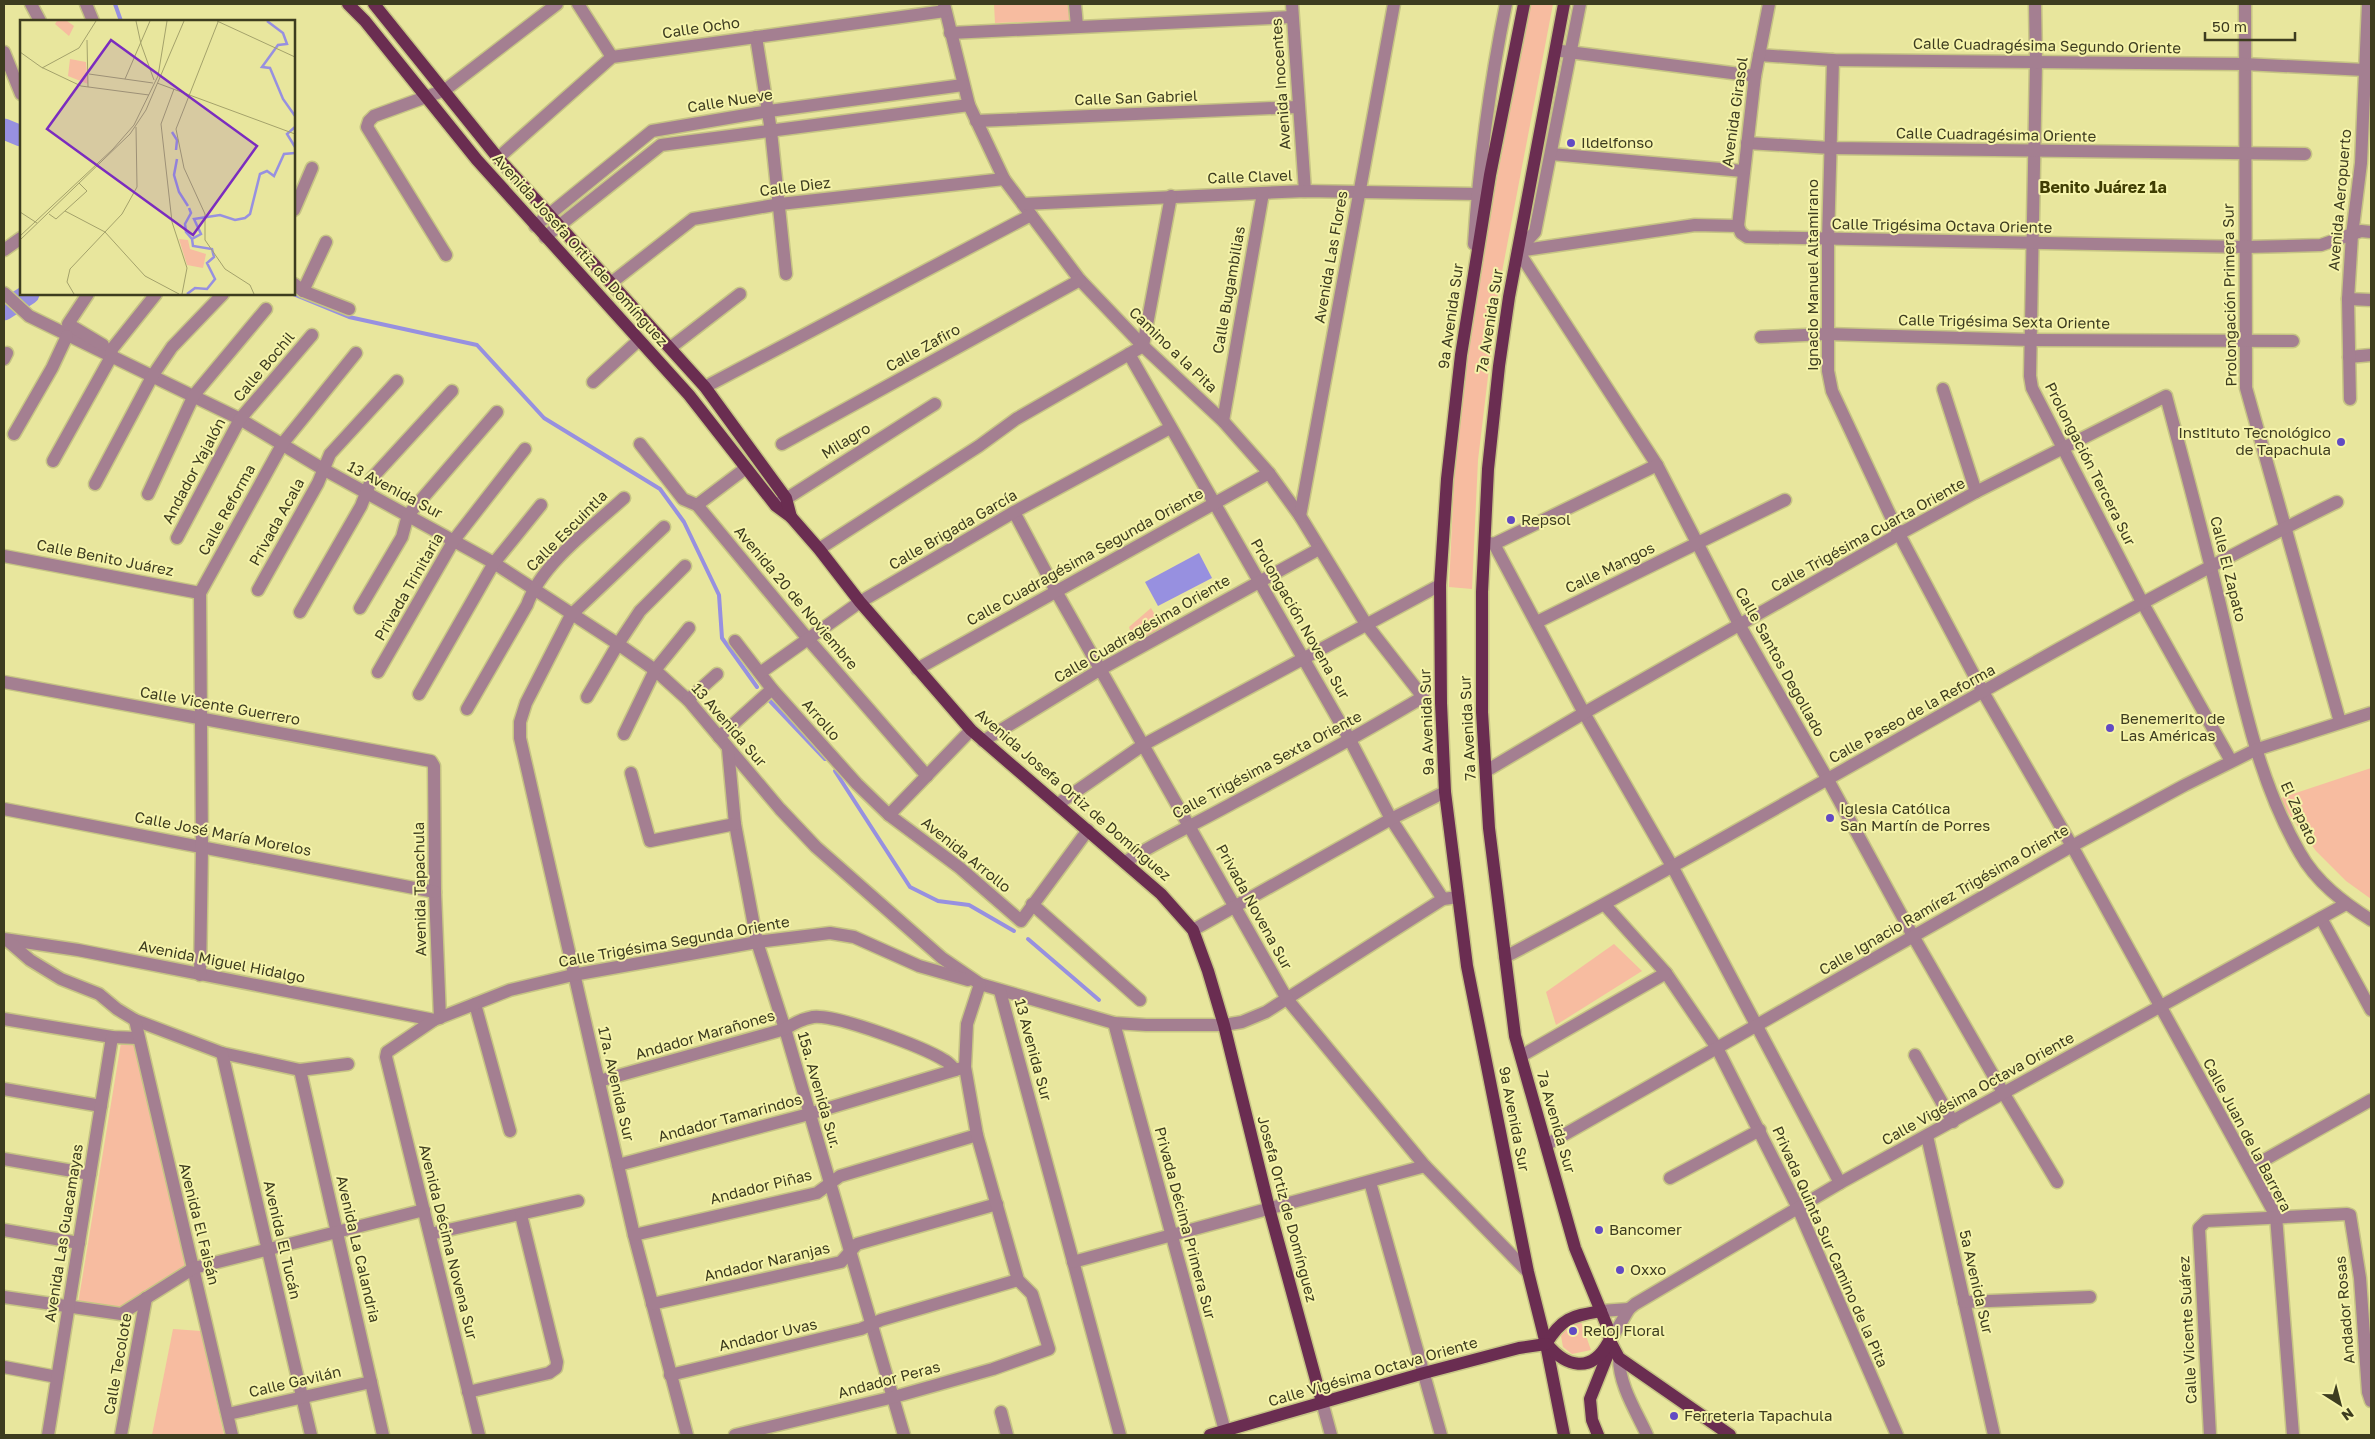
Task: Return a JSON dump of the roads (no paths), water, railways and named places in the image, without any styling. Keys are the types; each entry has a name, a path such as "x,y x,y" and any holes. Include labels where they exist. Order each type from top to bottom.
{"main road":[{"name":"Avenida Josefa Ortiz de Domínguez","path":"348,4 365,21 477,160 689,395 776,506 791,516 860,602 971,730 1126,862 1161,894 1193,930 1208,971 1224,1025"},
{"name":"Avenida Josefa Ortiz de Domínguez","path":"374,4 498,158 706,387 786,498 791,516"},
{"name":"9a Avenida Sur","path":"1524,4 1490,175 1460,355 1447,479 1440,585 1441,703 1445,792 1467,966 1528,1272 1546,1344 1564,1435"},
{"name":"7a Avenida Sur","path":"1564,4 1518,251 1498,376 1488,469 1490,542 1482,592 1482,712 1489,828 1510,1006 1521,1056 1575,1248 1602,1311 1610,1341 1608,1354 1590,1399 1592,1420 1598,1435"},
{"name":"Josefa Ortiz de Domínguez","path":"1224,1025 1269,1208 1322,1402"},
{"path":"1602,1311 1572,1316 1558,1327 1546,1344 1562,1360 1577,1364 1592,1361 1605,1350 1610,1341"},
{"path":"1610,1341 1619,1358 1730,1435"},
{"name":"Calle Vigésima Octava Oriente","path":"1210,1435 1424,1373 1519,1348 1546,1344"}],"street":[{"path":"31,4 39,20"},
{"path":"86,4 94,20"},
{"path":"446,256 367,127 369,121 374,116 445,90 557,4"},
{"path":"498,158 612,57 578,4"},
{"path":"1076,4 1077,26"},
{"name":"Avenida Las Flores","path":"1300,516 1394,4"},
{"path":"1472,280 1477,194 1496,51 1506,4"},
{"path":"1518,251 1535,232 1580,4"},
{"name":"Avenida Girasol","path":"1738,226 1755,76 1769,4"},
{"name":"Prolongación Tercera Sur","path":"2035,4 2036,62 2030,340 2032,388 2142,602 2231,761"},
{"name":"Prolongación Primera Sur","path":"2245,4 2246,388 2340,722"},
{"name":"Avenida Aeropuerto","path":"2350,399 2348,298 2352,236 2366,164 2368,96 2365,70 2369,25 2368,4"},
{"name":"Calle Ocho","path":"612,57 756,37 945,7"},
{"name":"Camino a la Pita","path":"945,7 969,105 1004,179 1080,280 1143,346 1223,421 1269,473 1300,516 1366,624 1424,697"},
{"path":"950,33 1077,26 1292,10"},
{"name":"Avenida Inocentes","path":"1292,10 1305,192"},
{"path":"756,37 772,131 786,274"},
{"path":"1555,52 1570,51 1755,76"},
{"path":"4,52 20,92"},
{"name":"Calle Cuadragésima Segundo Oriente","path":"1759,56 1833,60 2244,64 2365,70"},
{"name":"Ignacio Manuel Altamirano","path":"1833,60 1827,334 1828,371 1832,391 1899,534 1983,692 2072,846"},
{"name":"Calle Nueve","path":"535,226 652,130 769,111 963,85"},
{"path":"545,237 661,145 969,105"},
{"name":"Calle San Gabriel","path":"976,120 1298,107"},
{"name":"Calle Cuadragésima Oriente","path":"1747,143 1831,148 2033,152 2305,154"},
{"path":"1551,154 1743,171"},
{"path":"295,208 312,168"},
{"name":"Calle Diez","path":"611,283 693,219 780,204 1004,179"},
{"name":"Calle Clavel","path":"1023,204 1171,196 1360,190 1477,194"},
{"name":"Calle Bugambilias","path":"1223,421 1263,193"},
{"path":"819,549 979,446 1016,419 1143,346 1171,196"},
{"path":"706,387 1031,215"},
{"name":"Calle Trigésima Octava Oriente","path":"1518,251 1695,225 1738,226 1741,233 1747,237 2246,247 2321,244 2352,236 2361,231 2371,232"},
{"path":"4,250 20,239"},
{"path":"326,242 299,287 349,309"},
{"name":"Calle Santos Degollado","path":"1518,251 1657,465 1740,626 1828,780 1913,936 2057,1182"},
{"name":"Calle Zafiro","path":"782,444 1080,280"},
{"path":"670,348 740,294"},
{"path":"14,434 52,368 68,330 87,295"},
{"path":"53,461 112,353 155,295"},
{"path":"94,484 152,375 172,347 222,295"},
{"name":"13 Avenida Sur","path":"6,296 29,316 68,330 240,419 365,493 454,540 494,563 618,644 655,670 688,700 780,809 816,847 942,958 980,984 1000,991 1120,1435"},
{"path":"2348,298 2371,300"},
{"path":"148,494 194,395 266,309"},
{"name":"Calle Trigésima Sexta Oriente","path":"1761,337 1827,334 2030,340 2293,341"},
{"name":"Calle Bochil","path":"240,419 312,335"},
{"path":"593,382 639,340"},
{"name":"Calle Reforma","path":"200,593 283,443 356,353"},
{"name":"Prolongación Novena Sur","path":"1129,354 1350,740 1391,819 1443,899"},
{"path":"2349,356 2371,355"},
{"name":"Privada Acala","path":"258,590 318,483 330,454 398,381"},
{"path":"1943,389 1976,492"},
{"path":"300,612 361,506 372,478 452,392"},
{"name":"Calle Trigésima Cuarta Oriente","path":"1486,772 1584,713 1899,534 1976,492 2166,396"},
{"name":"Calle El Zapato","path":"2166,396 2211,565 2255,750"},
{"name":"Milagro","path":"776,506 935,404"},
{"path":"360,608 402,537 408,515 497,412"},
{"name":"Andador Yajalón","path":"177,538 240,419"},
{"name":"Calle Brigada García","path":"760,673 860,602 1014,512 1170,428"},
{"name":"Avenida 20 de Noviembre","path":"640,444 682,499 697,505 808,639 927,776"},
{"name":"Privada Trinitaria","path":"378,672 454,540 525,450"},
{"path":"1657,465 1490,542 1537,622 1584,713 1672,866 1840,1183"},
{"path":"697,505 746,468"},
{"name":"Calle Cuadragésima Segunda Oriente","path":"917,669 1057,593 1269,473"},
{"name":"Calle Escuintla","path":"467,709 526,605 532,589 545,572 624,498"},
{"name":"Calle Mangos","path":"1537,622 1785,500"},
{"name":"Calle Paseo de la Reforma","path":"1505,957 1606,904 2142,602 2337,502"},
{"path":"419,694 494,563 541,505"},
{"name":"Privada Novena Sur","path":"1014,512 1057,593 1142,744 1191,826 1287,999 1425,1166 1528,1272"},
{"name":"17a. Avenida Sur","path":"664,527 572,615 526,703 520,722 520,738 634,1234 687,1435"},
{"name":"Calle Cuadragésima Oriente","path":"983,741 1101,669 1319,549"},
{"name":"Calle Benito Juárez","path":"4,556 200,593"},
{"path":"587,697 640,611 685,566"},
{"path":"1058,804 1142,744 1440,585"},
{"path":"200,593 202,847 200,975"},
{"path":"624,734 655,670 689,628"},
{"name":"Arrollo","path":"735,641 772,689 834,760 889,815"},
{"path":"688,700 717,674"},
{"name":"Calle Vicente Guerrero","path":"4,682 431,761"},
{"path":"719,737 772,689"},
{"path":"1424,697 1441,703"},
{"name":"Calle Trigésima Sexta Oriente","path":"1126,862 1159,840 1191,826 1350,740 1424,697"},
{"name":"Calle Ignacio Ramírez Trigésima Oriente","path":"1546,1145 2072,846 2231,761 2255,750 2371,713"},
{"path":"889,815 971,730"},
{"name":"15a. Avenida Sur.","path":"728,749 735,824 757,942 785,1029 829,1183 873,1324 904,1435"},
{"name":"El Zapato","path":"2255,750 2277,807 2300,855 2324,884 2346,904 2371,920"},
{"name":"Avenida Tapachula","path":"431,761 434,766 437,1019"},
{"path":"631,773 650,841 735,824"},
{"path":"1193,930 1391,819 1445,792"},
{"name":"Calle José María Morelos","path":"4,809 435,892"},
{"name":"Avenida Arrollo","path":"889,815 960,868 1021,921 1032,904"},
{"path":"1088,830 1032,904 1140,1000"},
{"name":"Calle Juan de la Barrera","path":"2072,846 2276,1216 2293,1435"},
{"path":"1000,991 1114,1022 1146,1025 1224,1025 1242,1022 1266,1012 1443,899 1458,897"},
{"name":"Privada Quinta Sur Camino de la Pita","path":"1606,904 1666,973 1717,1048 1798,1208 1897,1435"},
{"name":"Calle Vigésima Octava Oriente","path":"1629,1308 1840,1183 2346,904"},
{"path":"2321,918 2371,1010"},
{"name":"Calle Trigésima Segunda Oriente","path":"386,1058 387,1052 392,1047 437,1019 510,990 573,975 757,942 830,933 854,937 919,966 980,984"},
{"path":"6,940 30,960 53,974 99,994 117,1009 135,1020 222,1053 300,1070 348,1064"},
{"name":"Avenida Miguel Hidalgo","path":"6,940 78,950 200,975 437,1019"},
{"path":"1521,1056 1666,973"},
{"path":"980,984 967,1024 960,1069 1018,1280"},
{"path":"475,1004 510,1132"},
{"name":"Andador Marañones","path":"599,1081 785,1029 798,1021 815,1017 849,1023 887,1036 943,1059 960,1069"},
{"path":"4,1019 112,1037 138,1038"},
{"name":"Avenida El Faisán","path":"135,1020 232,1435"},
{"name":"Privada Décima Primera Sur","path":"1114,1022 1225,1431"},
{"name":"Avenida Las Guacamayas","path":"48,1435 112,1037"},
{"name":"Avenida El Tucán","path":"222,1053 311,1435"},
{"path":"1915,1055 1953,1122"},
{"name":"Avenida Décima Novena Sur","path":"386,1058 479,1435"},
{"name":"Andador Tamarindos","path":"618,1165 809,1114 960,1069"},
{"name":"Avenida La Calandria","path":"300,1070 383,1435"},
{"path":"4,1089 101,1106"},
{"path":"2250,1168 2371,1100"},
{"path":"1670,1178 1760,1130"},
{"name":"Andador Piñas","path":"634,1234 817,1193 840,1176 977,1135"},
{"name":"5a Avenida Sur","path":"1926,1136 1994,1435"},
{"path":"4,1159 90,1174"},
{"path":"1073,1262 1425,1166"},
{"path":"1370,1182 1441,1435"},
{"path":"430,1234 578,1201"},
{"name":"Andador Naranjas","path":"652,1304 841,1262 858,1244 997,1204"},
{"path":"4,1297 69,1308 121,1314 194,1268 424,1210"},
{"name":"Andador Rosas","path":"2276,1216 2347,1214 2350,1216 2366,1277 2368,1392 2371,1401"},
{"path":"468,1392 549,1373 556,1368 557,1362 520,1215"},
{"name":"Calle Vicente Suárez","path":"2210,1435 2199,1228 2206,1221 2276,1216"},
{"path":"4,1230 79,1243"},
{"name":"Andador Uvas","path":"670,1375 861,1329 1018,1280"},
{"name":"Andador Peras","path":"735,1435 894,1397 993,1369 1049,1349 1032,1294 1018,1280"},
{"path":"1964,1302 2090,1297"},
{"name":"Calle Tecolote","path":"121,1435 146,1298"},
{"path":"1602,1311 1629,1308"},
{"path":"1610,1341 1629,1308"},
{"path":"1619,1358 1619,1370 1623,1383 1647,1435"},
{"path":"4,1367 57,1376"},
{"name":"Calle Gavilán","path":"228,1414 370,1382"},
{"path":"1322,1402 1331,1435"},
{"path":"1001,1412 1007,1435"}],"waterway":[{"path":"115,4 121,20"},
{"path":"4,129 20,136"},
{"path":"4,310 27,295"},
{"path":"295,295 349,317 477,345 544,418 660,489 684,522 719,595 722,638 757,687"},
{"path":"769,700 825,759"},
{"path":"835,771 910,887 938,901 969,905 1014,931"},
{"path":"1028,939 1099,1000"}],"place":[{"name":"Ildelfonso","path":"1571,143"},
{"name":"Instituto Tecnológico de Tapachula","path":"2341,442"},
{"name":"Repsol","path":"1511,520"},
{"name":"Benemerito de Las Américas","path":"2110,728"},
{"name":"Iglesia Católica San Martín de Porres","path":"1830,818"},
{"name":"Bancomer","path":"1599,1230"},
{"name":"Oxxo","path":"1620,1270"},
{"name":"Reloj Floral","path":"1573,1331"},
{"name":"Ferreteria Tapachula","path":"1674,1416"}],"district":[{"name":"Benito Juárez 1a","path":"2103,187"}]}
